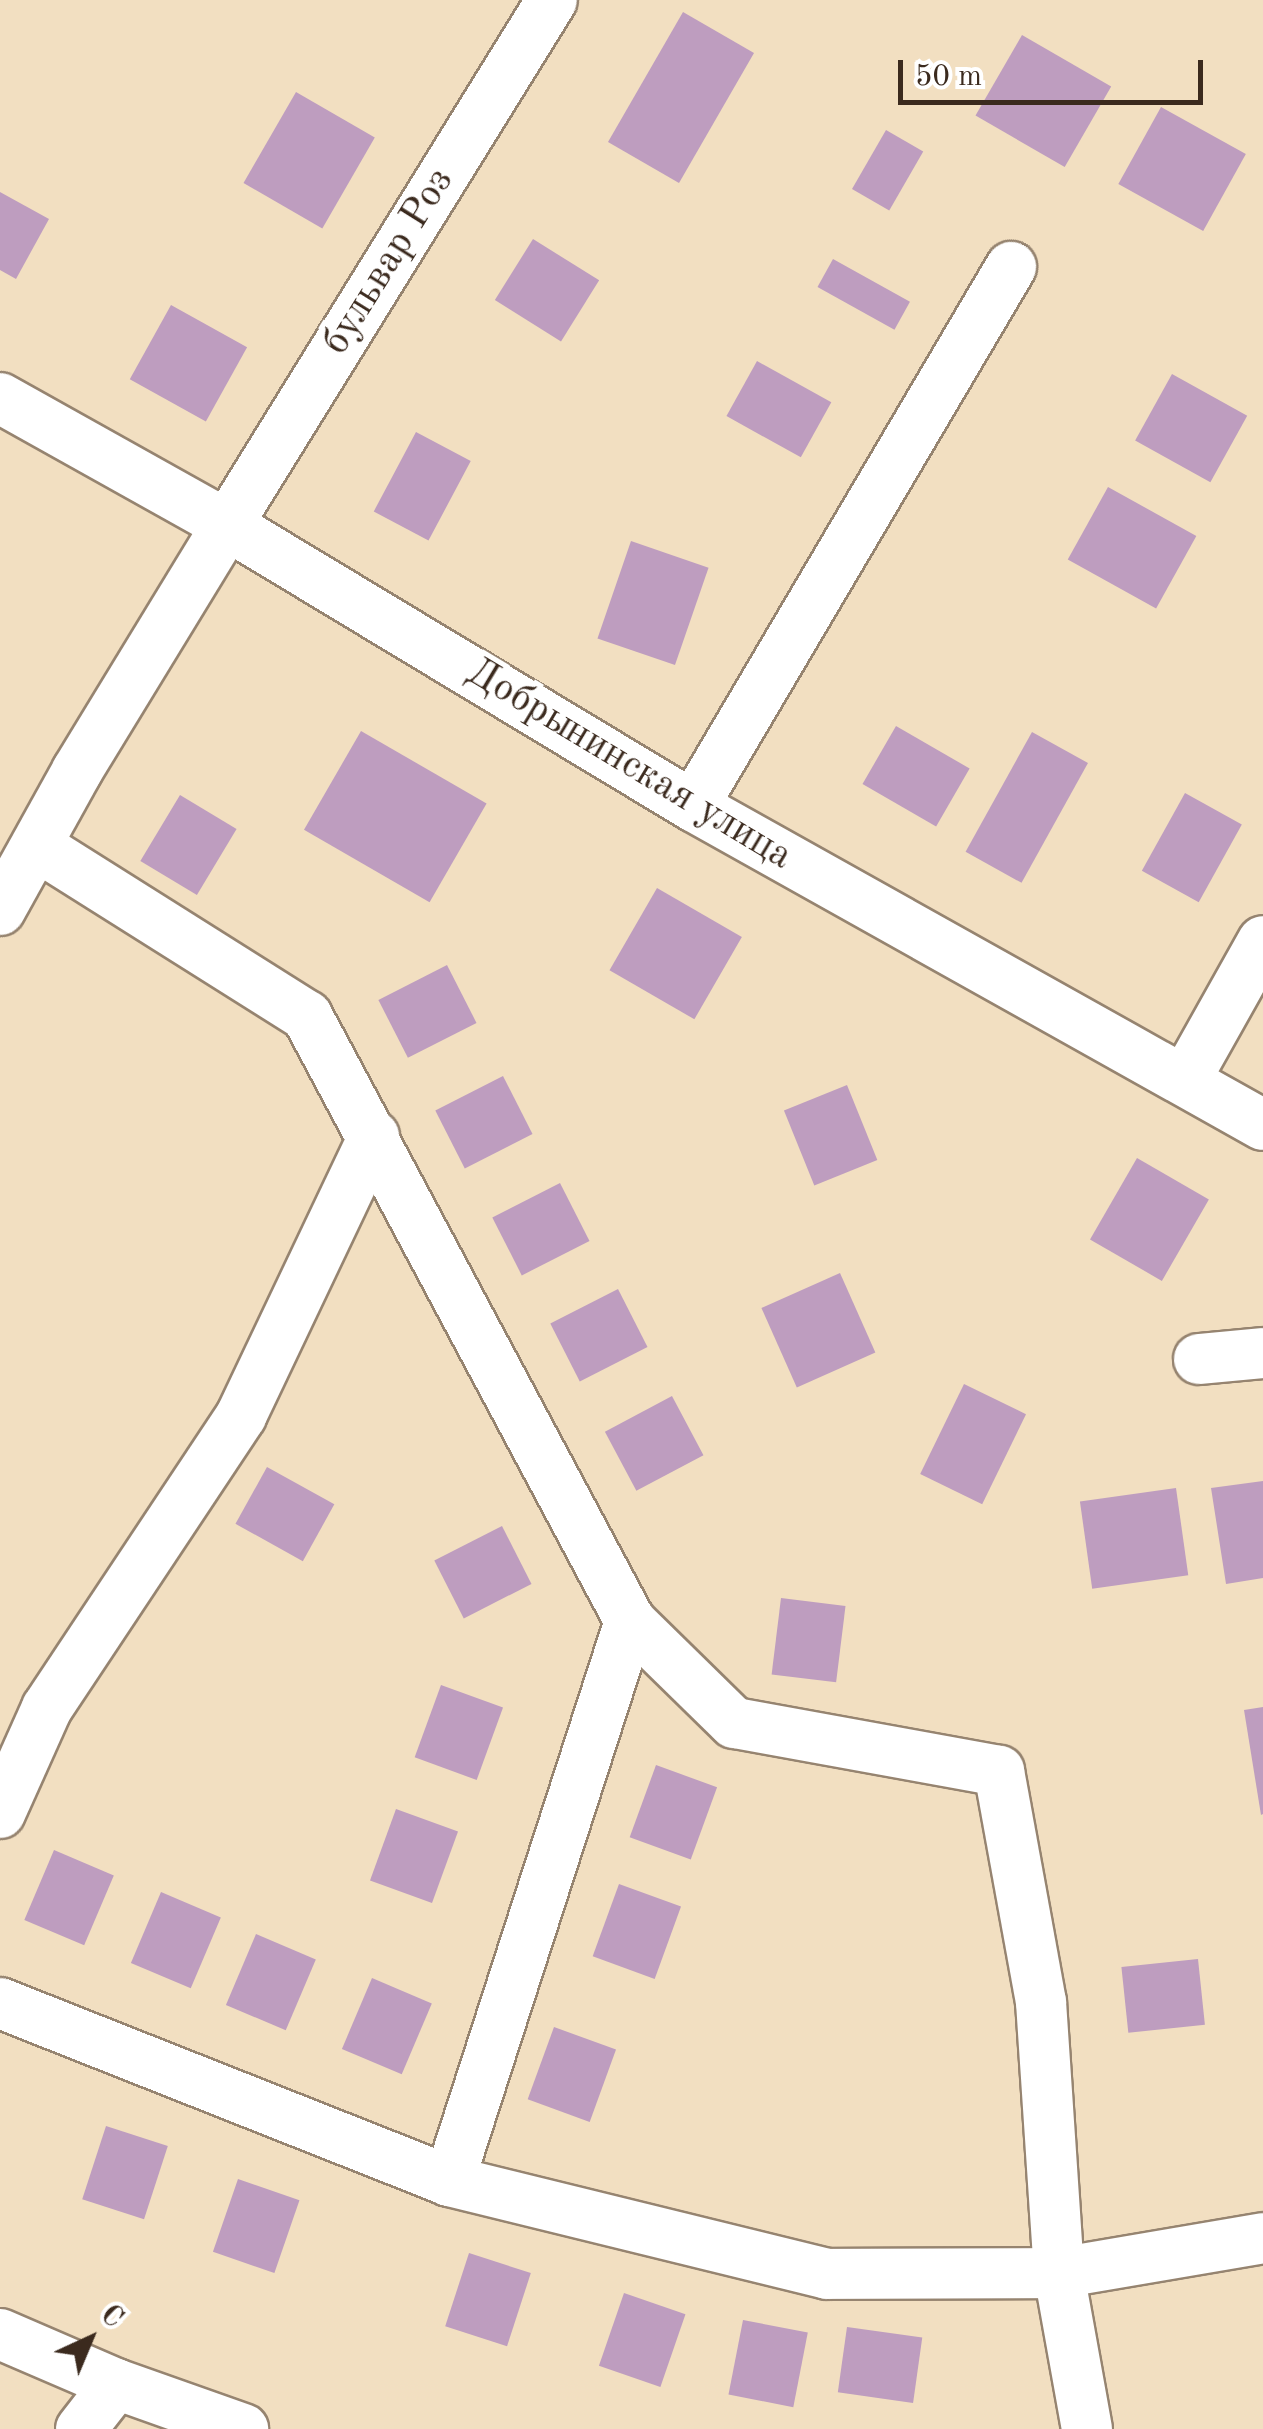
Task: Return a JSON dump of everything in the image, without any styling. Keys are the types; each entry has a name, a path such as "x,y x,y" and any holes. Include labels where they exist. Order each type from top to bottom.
{"street":[{"name":"бульвар Роз","path":"0,910 39,847 78,771 226,525 552,0"},
{"path":"693,806 1011,267"},
{"name":"Добрынинская улица","path":"0,398 226,525 693,806 1263,1126"},
{"path":"39,847 307,1016 630,1621 734,1723 999,1771 1041,2002 1059,2273 1086,2429"},
{"path":"1185,1080 1263,941"},
{"path":"0,1814 46,1708 241,1416 374,1136"},
{"path":"1199,1359 1263,1353"},
{"path":"449,2181 630,1621"},
{"path":"0,2003 449,2181 827,2274 1059,2273 1263,2238"},
{"path":"0,2334 116,2384 243,2429"},
{"path":"81,2429 116,2384"}],"building":[{"path":"683,12 754,53 679,183 608,142"},
{"path":"1022,35 1111,86 1065,167 976,116"},
{"path":"296,92 375,138 322,228 244,183"},
{"path":"1161,107 1246,154 1203,231 1118,184"},
{"path":"886,130 923,152 889,210 852,189"},
{"path":"0,192 49,219 16,279 0,270"},
{"path":"533,239 599,280 561,341 495,300"},
{"path":"833,259 910,302 894,330 817,287"},
{"path":"171,305 247,347 206,422 130,379"},
{"path":"757,361 831,402 801,457 726,416"},
{"path":"1172,374 1247,416 1210,482 1135,440"},
{"path":"416,432 471,461 428,541 374,511"},
{"path":"1108,487 1196,536 1156,609 1068,560"},
{"path":"631,541 709,568 675,665 597,638"},
{"path":"896,726 970,768 936,827 862,784"},
{"path":"361,731 487,804 430,902 304,830"},
{"path":"1032,732 1088,763 1022,883 966,852"},
{"path":"1185,793 1242,825 1199,902 1142,871"},
{"path":"180,795 237,829 197,895 140,861"},
{"path":"657,888 742,937 694,1019 610,970"},
{"path":"447,965 477,1023 408,1058 378,1000"},
{"path":"503,1076 533,1134 465,1168 435,1111"},
{"path":"847,1085 877,1160 814,1186 784,1110"},
{"path":"1137,1158 1209,1200 1162,1281 1090,1239"},
{"path":"560,1183 590,1241 522,1275 492,1218"},
{"path":"840,1273 875,1352 797,1387 761,1308"},
{"path":"618,1289 648,1347 580,1381 550,1324"},
{"path":"964,1384 1026,1414 982,1504 920,1474"},
{"path":"672,1396 703,1455 636,1491 605,1432"},
{"path":"267,1467 334,1504 303,1561 235,1524"},
{"path":"1263,1481 1263,1578 1226,1584 1211,1488"},
{"path":"1176,1488 1188,1575 1092,1589 1080,1501"},
{"path":"502,1526 532,1584 464,1618 434,1561"},
{"path":"781,1598 846,1606 836,1682 772,1674"},
{"path":"441,1685 503,1708 477,1780 415,1757"},
{"path":"1263,1707 1263,1814 1261,1815 1244,1710"},
{"path":"656,1765 717,1787 691,1860 630,1837"},
{"path":"396,1809 458,1832 432,1903 370,1880"},
{"path":"54,1850 114,1875 84,1945 24,1920"},
{"path":"619,1884 681,1907 655,1979 593,1956"},
{"path":"161,1892 221,1917 191,1988 131,1963"},
{"path":"256,1934 316,1959 286,2030 226,2005"},
{"path":"1198,1959 1205,2025 1128,2033 1121,1967"},
{"path":"372,1978 432,2003 402,2074 342,2049"},
{"path":"554,2027 616,2050 590,2122 528,2099"},
{"path":"106,2126 168,2146 144,2219 82,2199"},
{"path":"238,2179 299,2200 274,2273 213,2252"},
{"path":"469,2253 531,2273 507,2346 445,2326"},
{"path":"624,2293 685,2314 660,2387 599,2366"},
{"path":"743,2320 808,2333 793,2407 728,2395"},
{"path":"847,2327 922,2338 913,2403 838,2392"}]}
